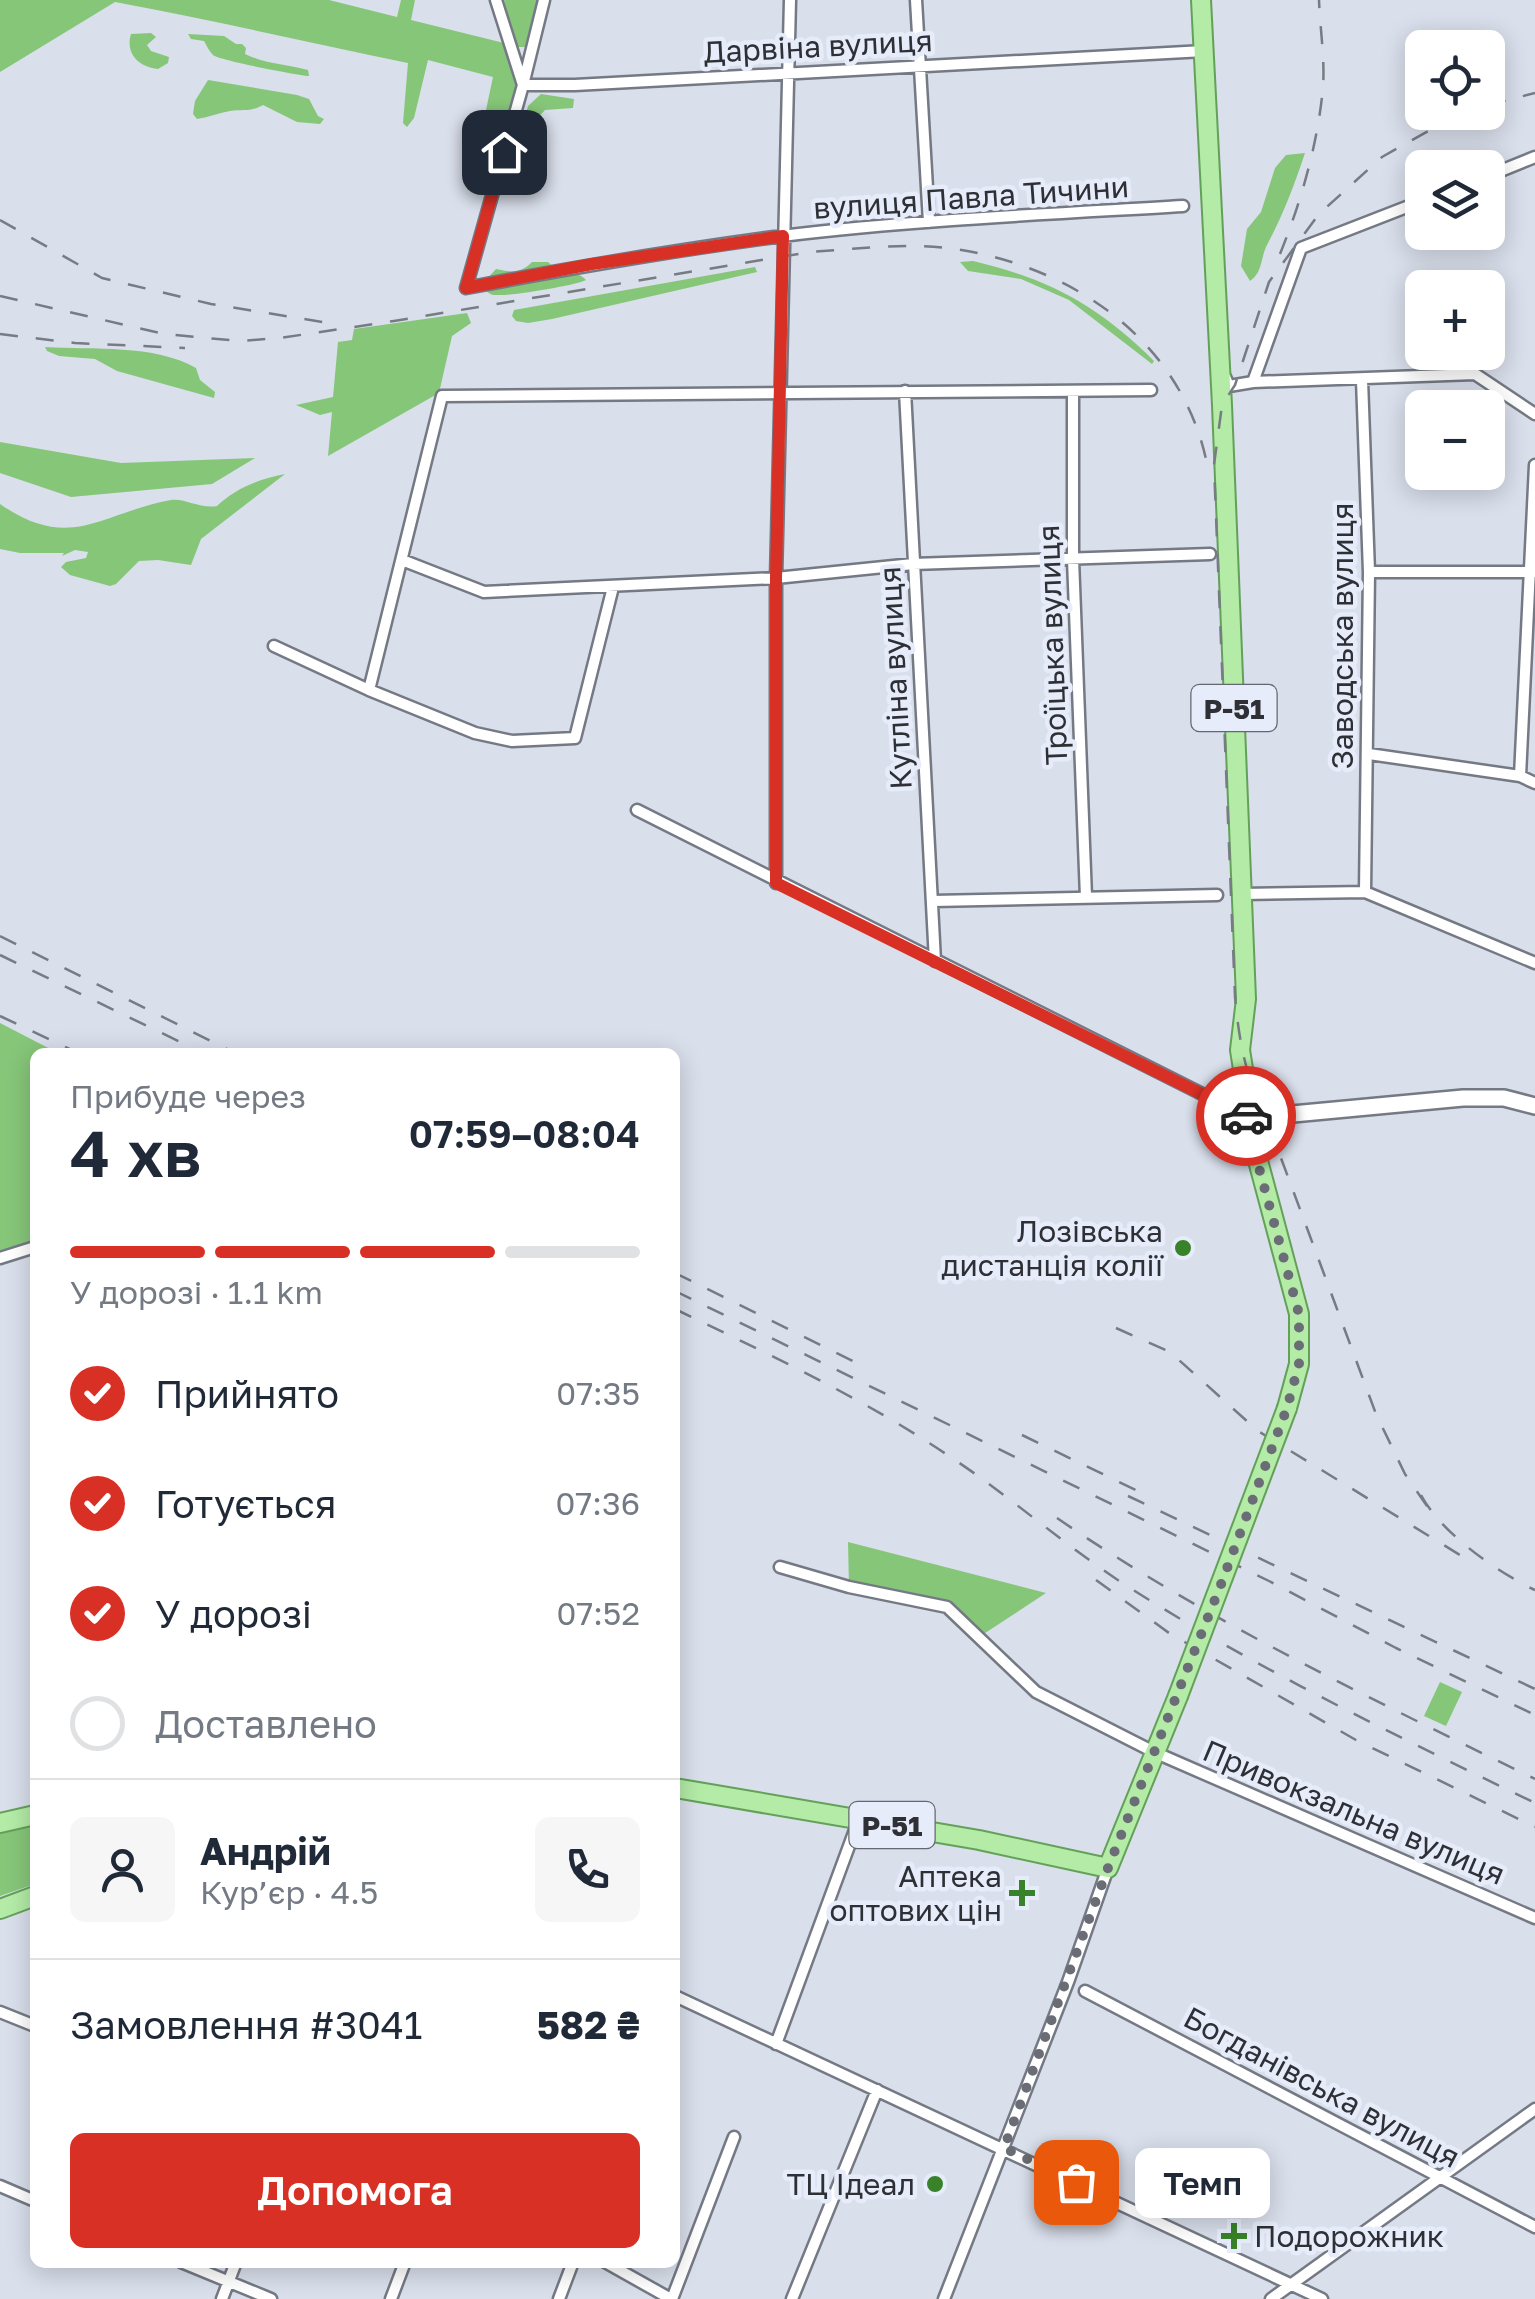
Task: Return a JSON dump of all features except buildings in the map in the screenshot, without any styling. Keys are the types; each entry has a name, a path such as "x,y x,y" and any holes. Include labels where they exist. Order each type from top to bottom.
{"main road":[{"name":"Р-51","path":"680,1789 980,1840 1108,1868 1287,1408 1299,1364 1299,1314 1256,1157 1240,1050 1246,999 1201,0"},
{"path":"1250,1118 1463,1098 1504,1098 1535,1106"},
{"path":"0,1823 30,1816"},
{"path":"0,1909 30,1898"}],"street":[{"path":"496,0 523,84"},
{"path":"523,84 544,0"},
{"path":"776,883 776,578 790,0"},
{"path":"916,0 929,222"},
{"name":"Дарвіна вулиця","path":"523,84 1204,51"},
{"name":"вулиця Павла Тичини","path":"523,84 466,288 592,264 783,236 929,222 1184,206"},
{"path":"1505,169 1535,157"},
{"path":"1253,382 1301,248 1405,208"},
{"path":"1225,376 1229,386 1475,374 1535,414"},
{"name":"Заводська вулиця","path":"1362,380 1369,572 1365,892"},
{"path":"369,690 442,396 1151,390"},
{"name":"Кутліна вулиця","path":"905,391 935,961"},
{"name":"Троїцька вулиця","path":"1073,392 1073,559 1086,897"},
{"path":"1520,776 1534,572 1535,465"},
{"path":"402,560 484,592 776,578 913,564 1210,554"},
{"path":"1369,572 1534,572"},
{"path":"274,646 475,733 512,742 575,738 613,586"},
{"path":"1369,754 1520,776 1535,784"},
{"path":"637,810 1250,1118"},
{"path":"1242,894 1365,892 1535,963"},
{"path":"932,901 1218,895"},
{"path":"0,1258 30,1249"},
{"name":"Привокзальна вулиця","path":"780,1567 849,1587 947,1607 1036,1692 1154,1752 1535,1918"},
{"path":"776,2044 859,1820"},
{"path":"944,2299 1108,1868"},
{"name":"Богданівська вулиця","path":"1086,1991 1535,2227"},
{"path":"680,2003 1004,2148 1322,2299"},
{"path":"0,2012 30,2024"},
{"path":"792,2299 878,2090"},
{"path":"1272,2299 1535,2108"},
{"path":"616,2268 672,2299 734,2137"},
{"path":"0,2186 30,2199"},
{"path":"196,2268 271,2299"},
{"path":"222,2299 234,2268"},
{"path":"391,2299 404,2268"},
{"path":"559,2299 571,2268"}],"green space":[{"path":"0,0 329,0 397,17 401,0 415,0 411,20 508,44 516,104 507,118 490,121 486,110 493,77 428,60 414,118 407,127 403,123 408,63 115,2 0,72"},
{"path":"504,0 538,0 525,47 514,47"},
{"path":"151,33 156,37 147,45 151,51 169,57 168,63 158,69 145,66 130,48 131,34"},
{"path":"188,34 224,36 242,44 245,54 308,70 309,76 218,57 204,41 191,39"},
{"path":"208,80 309,99 324,119 320,124 297,122 263,105 197,119 193,114 195,101"},
{"path":"541,94 574,99 573,108 545,110 533,123 519,169 513,165 528,106"},
{"path":"1305,153 1259,269 1250,281 1241,266 1247,229 1261,212 1275,168 1286,155"},
{"path":"973,261 1026,276 1071,297 1113,325 1154,361 1152,364 1069,300 1021,279 968,271 960,262"},
{"path":"532,262 548,262 586,280 506,295 492,295 485,290 486,280 496,269 516,271"},
{"path":"755,267 757,272 552,319 528,323 512,316 514,310"},
{"path":"467,313 471,323 452,336 439,393 328,456 332,412 320,415 296,405 333,397 338,342 352,340 354,329"},
{"path":"45,347 123,350 179,360 196,368 200,380 215,392 214,398 117,371 95,359 59,356"},
{"path":"0,442 121,463 255,458 212,484 71,497 0,473"},
{"path":"285,474 201,539 191,565 139,561 110,586 70,575 61,567 66,562 86,558 88,552 75,550 62,556 64,553 0,549 0,504 47,526 67,528 171,500 217,506 248,485"},
{"path":"0,1023 48,1048 30,1048 30,1249 0,1258"},
{"path":"848,1542 1046,1593 979,1637 947,1607 849,1587"},
{"path":"1440,1682 1462,1692 1446,1726 1424,1716"},
{"path":"30,1826 30,1886 0,1896 0,1834"}],"railway":[{"path":"1280,254 1308,172 1321,108 1319,0"},
{"path":"1505,101 1535,93"},
{"path":"1427,1506 1405,1474 1376,1414 1252,1086 1241,1043 1235,997 1214,465 1222,405 1235,385 1269,282 1319,214 1382,157 1430,130"},
{"path":"0,220 102,278 211,304 329,323"},
{"path":"0,296 164,334 239,341 394,321 810,252 901,246 955,249 1000,258 1042,273 1118,319 1150,349 1176,384 1195,424 1208,469"},
{"path":"0,334 75,343 185,348"},
{"path":"0,936 225,1048"},
{"path":"0,955 193,1048"},
{"path":"0,1016 68,1048"},
{"path":"680,1275 859,1364"},
{"path":"680,1293 1535,1715"},
{"path":"680,1311 815,1378 916,1435 972,1471 1104,1571 1226,1645 1535,1803"},
{"path":"1116,1328 1170,1352 1258,1431 1473,1563"},
{"path":"1022,1435 1144,1494"},
{"path":"1421,1495 1442,1523 1471,1550 1535,1590"},
{"path":"1128,1496 1535,1689"},
{"path":"1057,1518 1231,1625 1535,1779"},
{"path":"1096,1580 1169,1633 1356,1740 1535,1827"}],"way so far":[{"path":"1076,2182 1004,2148 1108,1868 1220,1587 1287,1408 1299,1364 1299,1314 1256,1157 1250,1118 1246,1116"}],"place":[{"name":"Лозівська дистанція колії","path":"1183,1248"},
{"name":"Аптека оптових цін","path":"1022,1893"},
{"name":"Темп","path":"1076,2182"},
{"name":"ТЦ Ідеал","path":"935,2184"},
{"name":"Подорожник","path":"1234,2236"}],"route":[{"path":"504,152 466,288 592,264 783,236 776,578 776,883 1246,1116"}]}
